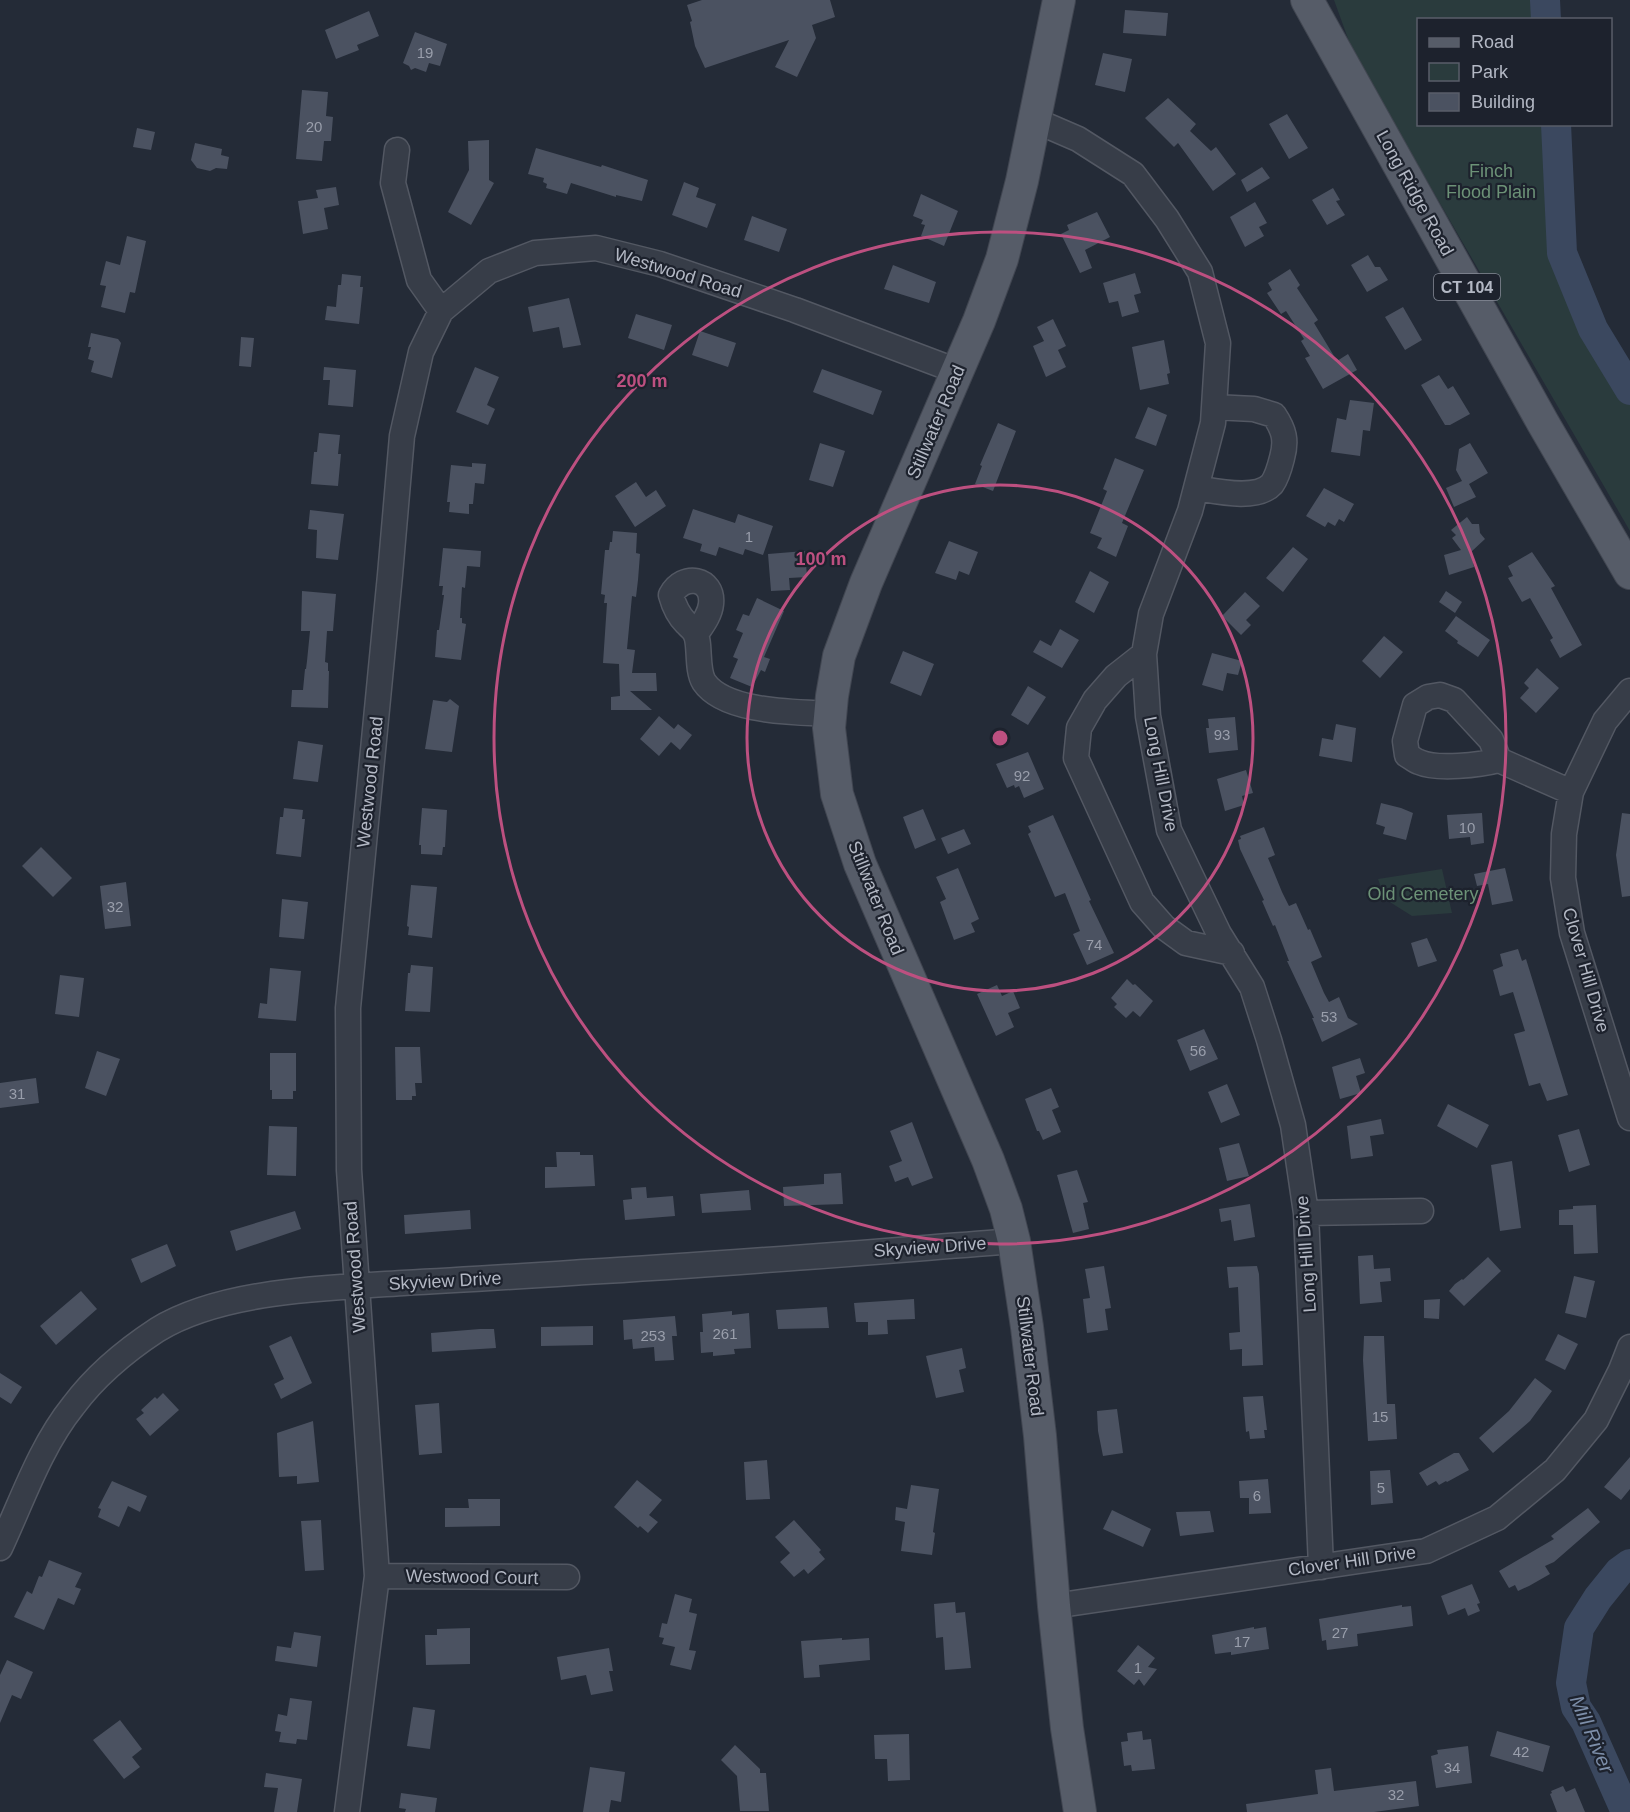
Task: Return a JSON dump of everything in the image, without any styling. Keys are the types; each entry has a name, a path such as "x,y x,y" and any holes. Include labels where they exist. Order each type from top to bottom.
{"main road":[{"name":"Stillwater Road","path":"1059,0 1022,181 1002,259 957,371 866,583 839,656 830,714 832,761 837,794 860,864 988,1160 1006,1209 1014,1241 1040,1436 1054,1606 1067,1728 1080,1812"},
{"name":"Long Ridge Road","path":"1307,0 1543,423 1630,573"}],"street":[{"name":"Long Hill Drive","path":"1034,120 1078,139 1133,174 1167,219 1200,272 1218,343 1213,423 1190,511 1151,614 1144,654 1148,716 1169,830 1219,934 1252,987 1293,1125 1306,1213 1321,1567"},
{"path":"397,150 393,183 419,280 441,311"},
{"name":"Westwood Road","path":"347,1812 377,1576 349,1170 348,1008 402,436 421,352 441,311 489,271 535,253 596,248 672,268 795,310 957,371"},
{"path":"1196,488 1242,494 1261,490 1272,484 1286,444 1283,429 1274,415 1254,410 1214,407"},
{"path":"696,634 702,676 715,694 741,704 791,712 830,714"},
{"path":"1144,654 1116,676 1095,700 1079,728 1076,758 1142,902 1164,927 1186,943 1232,953"},
{"name":"Clover Hill Drive","path":"1630,692 1605,721 1571,792 1564,834 1563,878 1572,933 1630,1118"},
{"path":"1499,760 1571,792"},
{"path":"1306,1213 1421,1211"},
{"name":"Skyview Drive","path":"0,1548 45,1450 72,1407 111,1364 134,1345 161,1328 208,1308 267,1295 356,1286 632,1269 1014,1241"},
{"name":"Clover Hill Drive","path":"1054,1606 1426,1551 1497,1518 1556,1470 1596,1420 1630,1347"},
{"name":"Westwood Court","path":"377,1576 567,1577"}],"green space":[{"name":"Finch Flood Plain","path":"1334,0 1537,0 1538,18 1417,18 1417,126 1543,126 1551,231 1562,262 1630,374 1630,531 1354,55"},
{"name":"Old Cemetery","path":"1442,869 1452,913 1412,916 1385,899 1378,879"}],"building":[{"path":"702,0 830,0 835,17 812,25 816,38 797,77 775,67 789,40 705,68 695,46 690,22 692,21 687,5"},
{"path":"1125,10 1168,13 1166,36 1123,33"},
{"path":"369,11 379,36 357,45 359,50 336,59 325,30"},
{"path":"415,32 447,44 440,66 429,63 426,72 415,68 411,70 403,63"},
{"path":"1103,53 1132,59 1125,92 1095,85"},
{"path":"302,90 328,92 326,116 333,117 331,141 324,141 322,161 296,159"},
{"path":"1168,98 1196,124 1190,131 1211,151 1216,147 1236,174 1213,191 1178,143 1174,147 1145,118"},
{"path":"1287,114 1308,148 1289,159 1269,124"},
{"path":"137,128 155,132 151,150 133,147"},
{"path":"489,140 489,180 494,183 471,225 448,212 469,170 468,141"},
{"path":"195,143 222,149 221,155 229,157 227,169 216,168 210,171 197,168 191,160"},
{"path":"536,148 648,180 642,201 616,195 616,197 571,183 567,194 546,188 544,178 528,174"},
{"path":"1262,167 1270,178 1247,192 1241,180"},
{"path":"684,182 699,188 696,197 716,204 707,228 672,215"},
{"path":"336,187 339,205 324,208 328,229 303,234 298,201 318,198 316,190"},
{"path":"1333,188 1340,200 1336,201 1345,215 1327,225 1312,200"},
{"path":"921,194 958,211 944,246 921,236 925,225 921,224 923,220 913,216"},
{"path":"1255,202 1267,223 1259,227 1264,236 1245,247 1230,217"},
{"path":"1097,212 1110,237 1085,250 1092,268 1080,273 1061,234 1069,230 1067,225"},
{"path":"752,216 787,229 779,252 744,240"},
{"path":"127,236 146,241 135,293 130,292 125,313 101,307 106,286 100,285 106,261 120,265"},
{"path":"1368,255 1375,267 1380,267 1388,280 1367,292 1351,265"},
{"path":"893,265 936,282 929,303 884,289"},
{"path":"1290,269 1300,285 1297,288 1318,320 1314,323 1337,361 1348,354 1357,370 1323,389 1305,358 1310,356 1301,341 1304,339 1286,311 1281,314 1267,293 1272,290 1268,283"},
{"path":"1135,273 1141,293 1134,295 1139,312 1122,317 1118,301 1109,303 1103,283"},
{"path":"342,274 361,276 360,287 363,287 359,324 325,320 327,306 336,307 338,285 341,285"},
{"path":"569,298 581,345 563,348 559,327 533,332 528,307"},
{"path":"1403,307 1422,340 1405,350 1385,317"},
{"path":"636,314 672,325 664,350 628,338"},
{"path":"1053,319 1066,346 1058,350 1066,367 1046,377 1033,346 1044,341 1037,327"},
{"path":"700,331 736,343 728,367 692,355"},
{"path":"91,333 118,339 121,343 112,378 91,372 94,361 88,359 91,347 88,347"},
{"path":"241,337 254,338 251,367 239,366"},
{"path":"1164,340 1170,373 1167,374 1169,384 1140,390 1132,347"},
{"path":"324,367 356,370 353,407 328,405 330,380 323,380"},
{"path":"475,367 499,377 487,405 495,409 488,425 456,412"},
{"path":"822,369 882,391 873,415 813,392"},
{"path":"1439,375 1448,389 1453,386 1470,414 1450,425 1445,425 1421,385"},
{"path":"1350,400 1374,403 1370,431 1363,430 1360,456 1331,452 1337,418 1346,420"},
{"path":"1148,407 1167,415 1156,446 1135,438"},
{"path":"998,423 1016,431 993,491 975,484 982,466 980,465"},
{"path":"319,433 340,435 338,486 311,484 314,452 317,452"},
{"path":"820,443 845,451 833,487 809,480"},
{"path":"1470,443 1488,473 1469,484 1476,497 1454,507 1446,488 1462,481 1456,470 1459,449"},
{"path":"1115,458 1144,470 1122,523 1128,526 1116,557 1097,548 1102,538 1090,533 1107,491 1103,489"},
{"path":"472,463 486,464 484,484 475,483 473,504 469,504 469,514 449,512 450,502 447,502 451,465 472,467"},
{"path":"636,482 646,497 656,490 666,506 635,527 615,496"},
{"path":"1324,488 1354,504 1344,522 1339,519 1335,526 1328,522 1325,527 1306,516"},
{"path":"693,509 735,523 738,514 773,526 763,555 745,549 743,555 719,547 716,556 700,551 702,544 683,538"},
{"path":"310,510 344,514 338,560 316,558 317,530 308,529"},
{"path":"1467,517 1472,524 1479,524 1480,533 1485,539 1471,552 1474,567 1449,575 1444,555 1461,550 1452,538 1456,535 1451,530"},
{"path":"613,531 637,533 636,553 640,554 638,580 636,597 632,596 627,649 635,650 632,673 656,673 657,691 630,691 652,710 611,710 611,697 620,696 619,664 603,663 607,603 604,603 605,595 601,594 605,550 609,550"},
{"path":"949,541 978,552 969,575 959,571 956,580 935,573"},
{"path":"1293,547 1308,559 1283,592 1266,578"},
{"path":"443,548 481,551 480,567 467,566 465,588 462,587 460,618 462,618 462,623 466,624 461,660 435,657 437,630 439,630 444,595 442,595 443,586 439,586"},
{"path":"805,551 807,577 789,578 790,590 771,591 768,554"},
{"path":"1532,552 1555,586 1551,588 1582,645 1560,658 1550,640 1553,638 1530,598 1522,602 1508,578 1513,576 1508,566"},
{"path":"1090,571 1109,582 1094,613 1075,602"},
{"path":"302,591 336,594 333,631 327,631 325,662 328,663 329,671 328,708 291,707 292,690 303,690 310,631 301,631"},
{"path":"1446,591 1462,602 1455,613 1439,602"},
{"path":"1245,592 1260,606 1246,620 1251,625 1241,635 1222,616"},
{"path":"757,598 784,611 764,657 770,659 765,672 761,670 752,687 730,678 738,659 733,657 743,633 736,630 743,614 749,616"},
{"path":"1456,616 1490,640 1478,657 1457,643 1458,641 1445,631"},
{"path":"1060,629 1079,640 1062,668 1033,652 1040,640 1051,646"},
{"path":"1384,636 1403,652 1380,678 1362,661"},
{"path":"903,651 934,664 921,696 890,683"},
{"path":"1212,653 1242,661 1238,675 1227,673 1223,691 1202,685"},
{"path":"1537,668 1559,688 1536,713 1520,698 1529,688 1524,683"},
{"path":"1028,686 1046,697 1028,725 1011,715"},
{"path":"450,699 459,706 452,752 425,749 433,700 447,702"},
{"path":"659,716 674,729 678,724 692,735 680,750 671,742 659,756 640,739"},
{"path":"1235,717 1238,750 1209,753 1206,728 1209,728 1208,719"},
{"path":"1336,724 1356,728 1352,762 1319,756 1322,738 1333,740"},
{"path":"298,741 323,745 318,782 293,779"},
{"path":"1028,752 1044,789 1024,798 1019,786 1015,788 1014,785 1007,788 996,764"},
{"path":"1246,770 1253,793 1242,796 1244,805 1225,811 1217,779"},
{"path":"1381,803 1413,813 1406,840 1383,834 1385,827 1376,824"},
{"path":"284,808 303,810 302,819 305,819 301,857 276,854 280,817 283,817"},
{"path":"422,808 447,810 445,847 443,847 442,855 421,854 421,845 419,845"},
{"path":"923,809 936,840 915,849 903,817"},
{"path":"1482,813 1484,843 1471,845 1470,837 1449,839 1447,815"},
{"path":"1622,813 1630,814 1630,896 1622,897 1616,855"},
{"path":"1053,815 1091,900 1089,901 1114,953 1087,965 1073,934 1080,931 1065,893 1055,897 1028,834 1031,832 1028,826"},
{"path":"1264,827 1275,855 1268,858 1282,892 1289,906 1296,903 1322,957 1311,962 1324,993 1329,1002 1339,997 1348,1018 1358,1024 1322,1042 1312,1018 1314,1018 1287,961 1289,961 1275,925 1273,926 1262,901 1264,900 1240,849 1238,840 1241,839 1240,836"},
{"path":"964,829 971,844 948,854 941,838"},
{"path":"41,847 72,878 53,897 22,866"},
{"path":"958,868 979,919 971,923 975,932 954,940 940,902 946,899 936,877"},
{"path":"1505,868 1513,901 1492,905 1488,884 1477,886 1474,874"},
{"path":"126,882 131,926 105,929 100,886"},
{"path":"411,885 437,887 432,938 408,935"},
{"path":"282,899 308,902 304,939 279,937"},
{"path":"1427,938 1437,961 1418,967 1411,943"},
{"path":"1518,949 1522,961 1526,959 1568,1095 1547,1101 1540,1083 1529,1086 1514,1034 1525,1031 1513,992 1500,996 1493,970 1503,966 1500,954"},
{"path":"411,965 433,967 430,1012 405,1011 408,973 410,973"},
{"path":"270,968 301,971 296,1021 258,1018 260,1003 267,1004"},
{"path":"60,975 84,978 79,1017 55,1014"},
{"path":"1127,979 1153,1001 1140,1017 1133,1011 1126,1018 1114,1007 1117,1004 1111,998"},
{"path":"997,985 1002,996 1013,991 1020,1008 1008,1013 1014,1027 996,1036 977,994"},
{"path":"1204,1029 1218,1059 1190,1071 1177,1040"},
{"path":"395,1047 420,1047 422,1083 415,1083 416,1096 412,1096 412,1100 396,1100"},
{"path":"97,1051 120,1059 106,1096 85,1088"},
{"path":"270,1053 296,1053 296,1091 293,1091 293,1099 272,1099"},
{"path":"1360,1058 1365,1073 1356,1076 1361,1093 1340,1099 1332,1067"},
{"path":"36,1078 39,1103 0,1108 0,1083"},
{"path":"1227,1084 1240,1115 1221,1123 1208,1092"},
{"path":"1051,1088 1059,1107 1052,1110 1061,1132 1043,1140 1037,1131 1025,1099"},
{"path":"1448,1104 1489,1125 1477,1148 1437,1126"},
{"path":"1381,1119 1384,1134 1370,1136 1373,1156 1351,1159 1347,1126"},
{"path":"912,1122 933,1178 912,1186 908,1177 895,1182 889,1166 902,1161 890,1131"},
{"path":"269,1126 297,1127 296,1176 267,1175"},
{"path":"1579,1129 1590,1165 1569,1172 1558,1135"},
{"path":"1239,1143 1249,1176 1227,1181 1219,1148"},
{"path":"556,1152 580,1152 580,1155 593,1155 595,1186 545,1188 545,1167 557,1167"},
{"path":"1512,1161 1521,1228 1500,1231 1491,1165"},
{"path":"1077,1170 1088,1202 1083,1203 1089,1229 1073,1233 1057,1175"},
{"path":"841,1173 843,1204 784,1206 783,1187 824,1184 824,1174"},
{"path":"646,1187 647,1198 673,1196 675,1216 625,1220 623,1200 632,1199 631,1188"},
{"path":"749,1190 751,1210 702,1213 700,1194"},
{"path":"1250,1204 1255,1237 1234,1241 1231,1220 1221,1222 1219,1209"},
{"path":"1596,1205 1598,1253 1574,1254 1573,1225 1559,1225 1559,1210 1573,1209 1573,1206"},
{"path":"470,1210 471,1229 405,1234 404,1215"},
{"path":"295,1211 301,1229 236,1251 230,1231"},
{"path":"167,1244 176,1266 141,1283 131,1259"},
{"path":"1373,1255 1374,1269 1390,1268 1391,1281 1380,1282 1382,1302 1360,1304 1358,1256"},
{"path":"1488,1257 1501,1271 1464,1306 1449,1291"},
{"path":"1104,1266 1111,1308 1105,1309 1108,1330 1087,1333 1083,1299 1090,1298 1085,1269"},
{"path":"1257,1266 1263,1365 1242,1366 1242,1349 1230,1350 1229,1333 1240,1332 1238,1287 1229,1288 1227,1267"},
{"path":"1574,1276 1595,1281 1586,1318 1565,1313"},
{"path":"81,1291 97,1309 56,1345 40,1326"},
{"path":"914,1299 915,1319 887,1320 888,1334 868,1335 868,1322 856,1322 854,1303"},
{"path":"1440,1299 1439,1319 1424,1318 1424,1300"},
{"path":"827,1307 829,1328 778,1329 776,1310"},
{"path":"732,1311 732,1315 749,1313 751,1348 734,1349 735,1354 713,1356 713,1352 701,1353 702,1314"},
{"path":"675,1316 677,1336 672,1336 674,1360 655,1361 654,1347 633,1349 632,1339 624,1340 623,1320"},
{"path":"593,1326 593,1345 541,1346 541,1327"},
{"path":"494,1329 496,1348 432,1352 431,1333"},
{"path":"1558,1334 1578,1344 1565,1370 1545,1360"},
{"path":"291,1336 312,1383 281,1399 274,1384 284,1379 269,1346"},
{"path":"1364,1336 1384,1336 1387,1404 1395,1404 1397,1439 1368,1441 1363,1360"},
{"path":"962,1348 966,1368 959,1370 964,1392 936,1398 926,1356"},
{"path":"0,1373 22,1387 11,1404 0,1397"},
{"path":"1535,1378 1552,1391 1530,1421 1493,1453 1479,1438 1509,1411"},
{"path":"163,1393 179,1410 150,1436 136,1419 144,1413 141,1410"},
{"path":"1263,1396 1267,1430 1264,1430 1265,1438 1250,1439 1249,1431 1246,1432 1243,1397"},
{"path":"439,1403 442,1453 419,1455 415,1405"},
{"path":"1117,1409 1123,1453 1103,1456 1097,1411"},
{"path":"313,1421 319,1482 297,1484 297,1476 279,1477 277,1433"},
{"path":"1454,1453 1459,1453 1469,1470 1447,1482 1439,1485 1436,1481 1427,1486 1419,1473"},
{"path":"1630,1457 1630,1489 1621,1500 1604,1487"},
{"path":"767,1460 770,1499 746,1500 744,1462"},
{"path":"1390,1470 1393,1503 1371,1505 1370,1471"},
{"path":"1268,1479 1271,1513 1249,1514 1249,1498 1240,1498 1239,1481"},
{"path":"637,1480 662,1500 649,1515 658,1522 648,1533 640,1526 638,1528 614,1507"},
{"path":"112,1481 147,1496 140,1512 128,1506 119,1527 98,1517 101,1509 98,1508"},
{"path":"911,1485 939,1489 932,1555 901,1551 905,1522 895,1520 896,1507 907,1509"},
{"path":"468,1499 500,1499 500,1526 445,1527 445,1508 469,1508"},
{"path":"1588,1508 1600,1522 1554,1562 1545,1566 1550,1574 1518,1591 1515,1585 1509,1588 1499,1571 1554,1539 1551,1536"},
{"path":"1112,1510 1151,1529 1143,1547 1103,1529"},
{"path":"1210,1511 1214,1532 1180,1536 1176,1512"},
{"path":"321,1520 324,1570 305,1571 301,1521"},
{"path":"794,1520 821,1550 819,1552 825,1559 808,1574 804,1569 794,1577 780,1562 790,1553 775,1537"},
{"path":"49,1560 82,1573 75,1587 81,1589 74,1605 58,1598 44,1630 14,1617 27,1591 32,1594"},
{"path":"1472,1584 1480,1603 1477,1604 1480,1611 1468,1616 1465,1608 1448,1615 1441,1596"},
{"path":"675,1594 692,1599 689,1612 697,1614 689,1650 696,1651 691,1670 670,1665 675,1647 662,1644 664,1638 659,1637 662,1623 667,1624"},
{"path":"955,1602 956,1613 965,1612 971,1668 945,1670 943,1637 936,1638 934,1604"},
{"path":"1402,1605 1402,1607 1411,1606 1413,1626 1357,1634 1358,1646 1327,1650 1326,1640 1322,1641 1319,1619"},
{"path":"1254,1627 1254,1629 1266,1627 1269,1649 1231,1655 1231,1652 1215,1654 1212,1635"},
{"path":"470,1628 470,1664 426,1665 425,1635 437,1635 437,1629"},
{"path":"294,1632 321,1636 317,1667 275,1661 277,1646 291,1648"},
{"path":"842,1638 842,1640 869,1638 870,1660 819,1665 820,1677 804,1678 801,1641"},
{"path":"1138,1645 1155,1658 1148,1667 1157,1669 1144,1686 1139,1679 1134,1685 1117,1671"},
{"path":"609,1648 613,1671 609,1671 613,1691 591,1695 586,1675 561,1680 557,1657"},
{"path":"7,1660 33,1672 21,1699 12,1695 0,1723 0,1675"},
{"path":"290,1698 312,1701 307,1740 297,1739 296,1744 279,1742 281,1732 275,1731 278,1714 287,1716"},
{"path":"413,1707 435,1710 430,1749 407,1746"},
{"path":"120,1720 142,1749 132,1757 140,1767 124,1779 93,1740"},
{"path":"1142,1731 1143,1740 1151,1739 1155,1769 1132,1771 1131,1765 1124,1766 1121,1742 1128,1741 1127,1733"},
{"path":"1497,1731 1550,1746 1543,1772 1490,1756"},
{"path":"909,1734 910,1780 888,1781 887,1759 875,1759 874,1735"},
{"path":"735,1745 760,1769 760,1773 766,1773 769,1811 740,1811 737,1776 721,1760"},
{"path":"1468,1746 1472,1783 1436,1788 1431,1756 1438,1754 1437,1750"},
{"path":"590,1767 625,1772 621,1802 611,1800 609,1812 583,1812"},
{"path":"1331,1768 1334,1791 1416,1781 1419,1806 1374,1812 1247,1812 1246,1804 1318,1794 1315,1770"},
{"path":"266,1773 302,1779 297,1812 274,1812 278,1788 264,1787"},
{"path":"1563,1786 1566,1792 1575,1788 1585,1812 1557,1812 1550,1794 1551,1791"},
{"path":"401,1793 437,1798 435,1812 405,1812 406,1809 399,1808"}],"waterway":[{"path":"1545,0 1546,18"},
{"path":"1556,126 1562,253 1593,329 1630,390"},
{"name":"Mill River","path":"1626,1812 1586,1722 1576,1707 1571,1683 1579,1628 1598,1598 1619,1572 1630,1564"}]}
